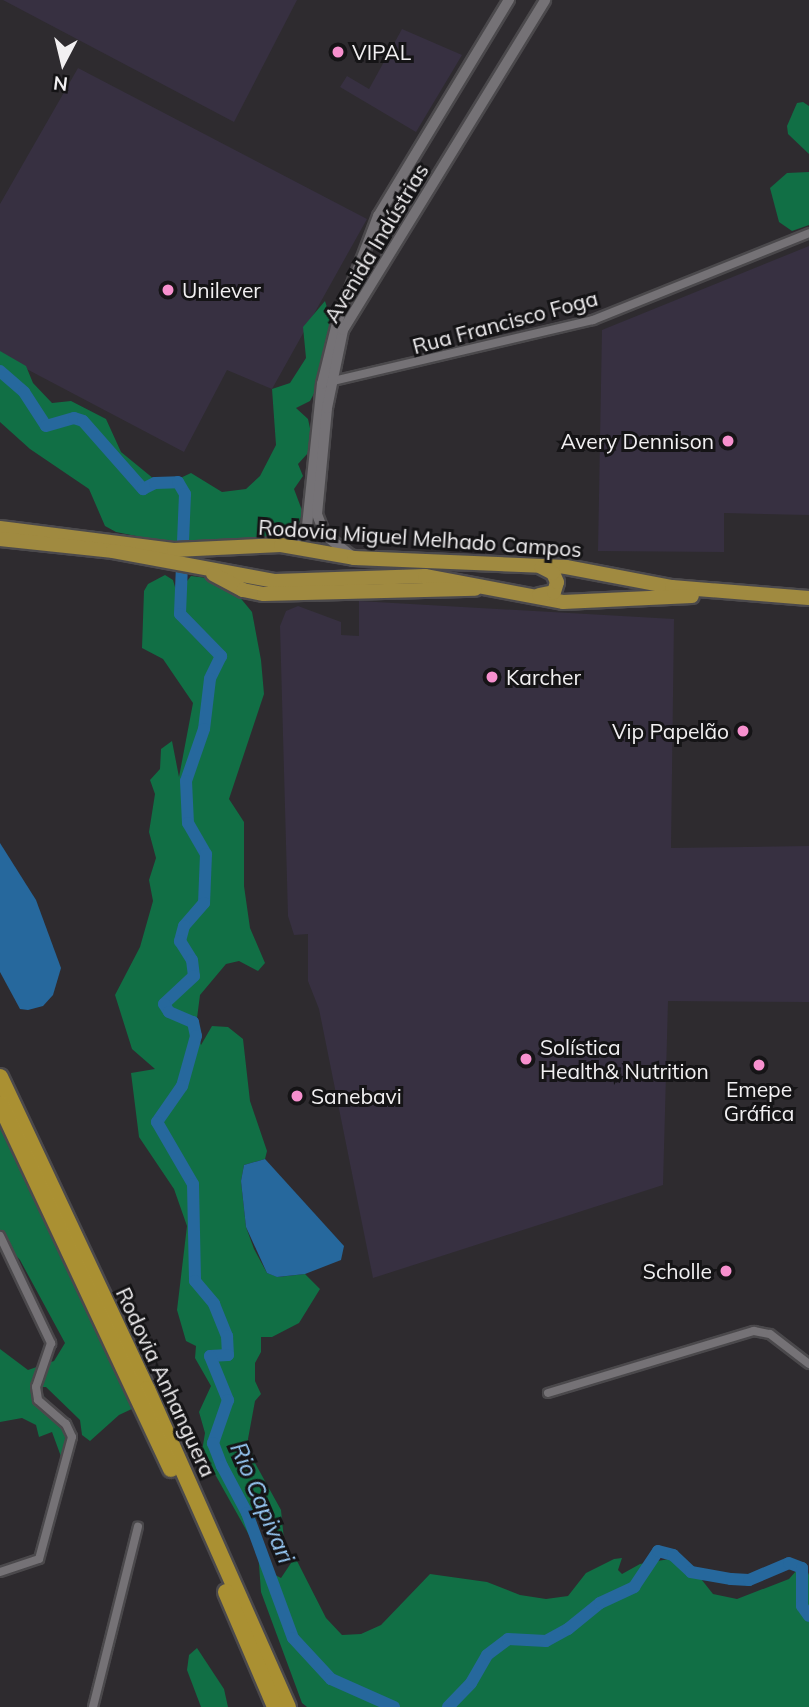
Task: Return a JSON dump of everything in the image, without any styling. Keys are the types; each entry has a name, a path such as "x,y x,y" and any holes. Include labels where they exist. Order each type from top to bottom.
{"highway":[{"name":"Rodovia Miguel Melhado Campos","path":"0,528 159,554 202,569 259,579 293,582 425,576 497,587 523,596 581,602 752,595"},
{"name":"Rodovia Miguel Melhado Campos","path":"0,538 159,554 281,545 354,558 538,566 752,595 809,598"},
{"path":"259,579 244,567 246,556 281,545"},
{"path":"523,596 555,590 553,573 538,566"},
{"path":"202,569 243,590 264,594 497,587"},
{"name":"Rodovia Anhanguera","path":"0,1077 147,1389 288,1707"},
{"name":"Rodovia Anhanguera","path":"0,1104 198,1525 275,1707"}],"street":[{"name":"Avenida Indústrias","path":"281,545 296,540 307,526 337,323 378,216 509,0"},
{"name":"Avenida Indústrias","path":"354,558 325,535 318,520 327,383 343,330 545,0"},
{"name":"Rua Francisco Foga","path":"327,383 593,320 809,233"},
{"path":"0,1236 51,1343 36,1387 38,1400 66,1424 72,1437 39,1559 0,1572"},
{"path":"548,1393 754,1331 770,1334 809,1364"},
{"path":"93,1707 138,1527"}],"shaded area":[{"path":"3,0 297,0 234,122"},
{"path":"402,29 462,55 416,132 340,87 347,76 369,89"},
{"path":"78,68 367,219 272,389 227,370 184,452 0,355 0,204"},
{"path":"809,246 809,515 724,513 724,552 598,551 602,330"},
{"path":"359,601 674,619 671,848 809,846 809,1002 668,1001 663,1185 373,1278 319,1009 308,981 308,934 294,935 288,916 280,626 286,611 298,606 341,622 341,635 359,636"}],"green space":[{"path":"803,102 809,106 809,154 788,134 787,126 797,103"},
{"path":"809,172 809,225 792,231 779,222 770,188 787,173"},
{"path":"325,301 331,320 318,386 310,401 296,408 308,419 311,433 308,453 298,464 303,476 294,489 303,513 296,529 280,535 220,542 166,542 116,532 105,526 89,489 30,449 0,422 0,351 26,366 33,383 52,403 71,401 106,419 121,452 154,479 174,481 191,473 222,492 246,489 260,476 276,445 272,389 290,383 306,358 303,327"},
{"path":"165,575 173,580 177,594 191,576 215,579 233,589 252,612 261,660 264,694 229,799 244,822 244,886 250,928 265,963 258,971 239,961 226,964 200,995 196,1026 201,1045 212,1026 228,1027 243,1039 250,1101 267,1151 265,1159 244,1165 241,1181 246,1227 254,1249 267,1273 278,1277 305,1274 320,1289 299,1323 272,1337 261,1337 261,1352 255,1363 255,1381 261,1394 255,1401 248,1439 255,1463 281,1510 284,1540 274,1545 267,1524 257,1517 251,1520 273,1574 281,1578 295,1557 326,1618 342,1635 361,1634 381,1625 430,1574 487,1582 520,1595 546,1599 568,1596 586,1573 614,1559 622,1558 618,1570 622,1574 640,1564 675,1558 686,1560 713,1594 737,1599 789,1579 804,1562 809,1575 809,1707 307,1707 302,1703 261,1592 258,1551 202,1451 205,1433 199,1412 211,1386 195,1358 196,1346 186,1341 177,1310 187,1226 174,1189 139,1137 131,1073 155,1069 132,1049 115,995 140,947 153,901 149,880 156,858 149,832 155,794 150,780 160,769 161,749 172,741 179,777 193,703 163,659 142,648 144,591 148,584"},
{"path":"0,1113 136,1407 119,1415 90,1441 82,1435 80,1420 46,1387 37,1387 70,1431 63,1462 52,1432 39,1437 36,1425 22,1418 0,1422 0,1349 28,1370 54,1361 65,1343 20,1260 0,1238"},
{"path":"197,1648 224,1689 228,1707 201,1707 187,1670 189,1655"}],"water":[{"path":"0,843 36,900 61,968 53,995 43,1006 28,1010 20,1009 0,972"},
{"path":"265,1159 344,1246 341,1260 305,1274 277,1277 267,1273 246,1227 241,1181 244,1165"}],"waterway":[{"name":"Rio Capivari","path":"0,371 24,392 46,426 74,418 83,421 143,489 155,483 178,482 185,494 180,614 221,656 210,679 204,729 186,781 188,823 206,854 204,903 184,926 180,941 192,960 194,976 164,1004 169,1012 193,1022 196,1036 182,1086 157,1122 193,1184 195,1281 214,1304 227,1336 228,1355 210,1356 228,1400 213,1443 222,1466 247,1513 293,1638 331,1679 394,1707"},
{"name":"Rio Capivari","path":"448,1707 471,1683 487,1655 508,1639 546,1641 568,1629 600,1603 634,1587 658,1551 673,1555 691,1572 731,1579 749,1580 789,1563 802,1568 802,1606 809,1616"}],"place":[{"name":"VIPAL","path":"338,52"},
{"name":"Unilever","path":"168,290"},
{"name":"Avery Dennison","path":"728,441"},
{"name":"Karcher","path":"492,677"},
{"name":"Vip Papelão","path":"743,731"},
{"name":"Solística Health& Nutrition","path":"526,1059"},
{"name":"Emepe Gráfica","path":"759,1065"},
{"name":"Sanebavi","path":"297,1096"},
{"name":"Scholle","path":"726,1271"}]}
